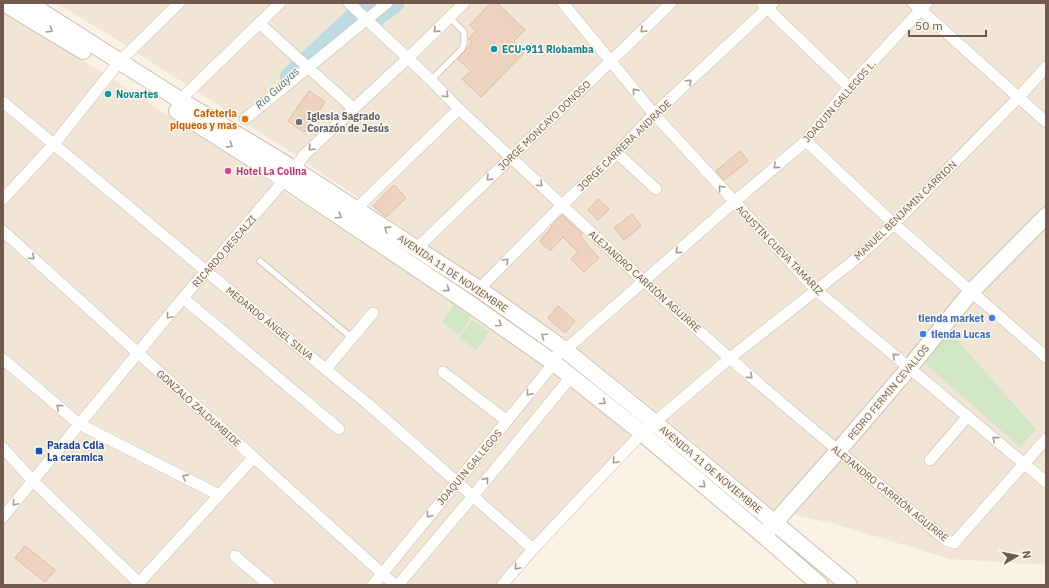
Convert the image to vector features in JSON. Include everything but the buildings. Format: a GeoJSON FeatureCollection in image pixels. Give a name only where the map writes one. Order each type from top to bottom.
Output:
{"type":"FeatureCollection","features":[{"type":"Feature","properties":{"kind":"street","name":"AVENIDA 11 DE NOVIEMBRE"},"geometry":{"type":"LineString","coordinates":[[4,3],[30,7],[117,66],[290,174],[356,209],[479,289],[565,350],[775,522],[849,585]]}},
{"type":"Feature","properties":{"kind":"street"},"geometry":{"type":"LineString","coordinates":[[3,199],[54,144],[117,66],[179,3]]}},
{"type":"Feature","properties":{"kind":"street"},"geometry":{"type":"LineString","coordinates":[[180,100],[280,3]]}},
{"type":"Feature","properties":{"kind":"street","name":"ALEJANDRO CARRIÓN AGUIRRE"},"geometry":{"type":"LineString","coordinates":[[349,3],[431,80],[459,109],[644,281],[730,358],[838,451],[946,540],[954,543],[1024,464]]}},
{"type":"Feature","properties":{"kind":"street"},"geometry":{"type":"LineString","coordinates":[[384,3],[245,119],[387,3]]}},
{"type":"Feature","properties":{"kind":"street","name":"RICARDO DESCALZI"},"geometry":{"type":"LineString","coordinates":[[3,517],[183,298],[290,174],[306,152],[408,58],[464,3]]}},
{"type":"Feature","properties":{"kind":"street","name":"JORGE MONCAYO DONOSO"},"geometry":{"type":"LineString","coordinates":[[416,248],[672,3]]}},
{"type":"Feature","properties":{"kind":"street","name":"AGUSTIN CUEVA TAMARIZ"},"geometry":{"type":"LineString","coordinates":[[565,4],[654,114],[816,290],[1046,482]]}},
{"type":"Feature","properties":{"kind":"street"},"geometry":{"type":"LineString","coordinates":[[767,5],[849,87]]}},
{"type":"Feature","properties":{"kind":"street","name":"JORGE CARRERA ANDRADE"},"geometry":{"type":"LineString","coordinates":[[479,289],[562,205],[618,153],[654,114],[767,5]]}},
{"type":"Feature","properties":{"kind":"street"},"geometry":{"type":"LineString","coordinates":[[920,5],[1046,122]]}},
{"type":"Feature","properties":{"kind":"street","name":"JOAQUIN GALLEGOS L."},"geometry":{"type":"LineString","coordinates":[[565,350],[806,141],[849,87],[920,5]]}},
{"type":"Feature","properties":{"kind":"street"},"geometry":{"type":"LineString","coordinates":[[260,23],[353,108]]}},
{"type":"Feature","properties":{"kind":"street","name":"AVENIDA 11 DE NOVIEMBRE"},"geometry":{"type":"LineString","coordinates":[[117,66],[180,100],[290,174],[554,363],[642,433],[820,585]]}},
{"type":"Feature","properties":{"kind":"street","name":"MANUEL BENJAMIN CARRION"},"geometry":{"type":"LineString","coordinates":[[502,585],[533,548],[642,433],[730,358],[856,259],[894,224],[1019,97],[1046,67]]}},
{"type":"Feature","properties":{"kind":"street","name":"MEDARDO ÁNGEL SILVA"},"geometry":{"type":"LineString","coordinates":[[3,102],[368,404],[533,548]]}},
{"type":"Feature","properties":{"kind":"street"},"geometry":{"type":"LineString","coordinates":[[356,209],[459,109]]}},
{"type":"Feature","properties":{"kind":"street"},"geometry":{"type":"LineString","coordinates":[[806,141],[894,224],[1046,357]]}},
{"type":"Feature","properties":{"kind":"street"},"geometry":{"type":"LineString","coordinates":[[618,153],[656,189]]}},
{"type":"Feature","properties":{"kind":"street","name":"PEDRO FERMIN CEVALLOS"},"geometry":{"type":"LineString","coordinates":[[763,535],[838,451],[909,368],[971,292],[1046,216]]}},
{"type":"Feature","properties":{"kind":"street","name":"GONZALO ZALDUMBIDE"},"geometry":{"type":"LineString","coordinates":[[3,230],[397,585]]}},
{"type":"Feature","properties":{"kind":"street"},"geometry":{"type":"LineString","coordinates":[[183,298],[339,430]]}},
{"type":"Feature","properties":{"kind":"street"},"geometry":{"type":"LineString","coordinates":[[326,369],[373,313]]}},
{"type":"Feature","properties":{"kind":"street","name":"JOAQUIN GALLEGOS"},"geometry":{"type":"LineString","coordinates":[[373,585],[456,481],[554,363],[560,352],[565,350]]}},
{"type":"Feature","properties":{"kind":"street"},"geometry":{"type":"LineString","coordinates":[[3,358],[79,424],[220,495]]}},
{"type":"Feature","properties":{"kind":"street"},"geometry":{"type":"LineString","coordinates":[[443,372],[507,421]]}},
{"type":"Feature","properties":{"kind":"street"},"geometry":{"type":"LineString","coordinates":[[397,585],[571,377]]}},
{"type":"Feature","properties":{"kind":"street"},"geometry":{"type":"LineString","coordinates":[[930,460],[968,416]]}},
{"type":"Feature","properties":{"kind":"street"},"geometry":{"type":"LineString","coordinates":[[1024,464],[1046,440]]}},
{"type":"Feature","properties":{"kind":"street"},"geometry":{"type":"LineString","coordinates":[[3,448],[33,481],[138,584],[254,457]]}},
{"type":"Feature","properties":{"kind":"street"},"geometry":{"type":"LineString","coordinates":[[235,556],[269,585]]}},
{"type":"Feature","properties":{"kind":"lane"},"geometry":{"type":"LineString","coordinates":[[431,80],[462,49],[464,43],[464,32],[449,17]]}},
{"type":"Feature","properties":{"kind":"lane"},"geometry":{"type":"LineString","coordinates":[[260,261],[352,338]]}},
{"type":"Feature","properties":{"kind":"shaded area"},"geometry":{"type":"Polygon","coordinates":[[[56,3],[1046,3],[1046,565],[950,559],[842,526],[773,509],[654,409],[563,337],[291,152],[122,43],[56,3]]]}},
{"type":"Feature","properties":{"kind":"shaded area"},"geometry":{"type":"Polygon","coordinates":[[[3,11],[103,73],[453,302],[544,364],[631,436],[496,585],[3,585],[3,11]]]}},
{"type":"Feature","properties":{"kind":"green space"},"geometry":{"type":"Polygon","coordinates":[[[454,305],[471,317],[459,335],[442,322],[454,305]]]}},
{"type":"Feature","properties":{"kind":"green space"},"geometry":{"type":"Polygon","coordinates":[[[472,320],[489,332],[476,350],[459,338],[472,320]]]}},
{"type":"Feature","properties":{"kind":"green space"},"geometry":{"type":"Polygon","coordinates":[[[949,331],[1036,429],[1020,447],[923,362],[949,331]]]}},
{"type":"Feature","properties":{"kind":"waterway","name":"Rio Guayas"},"geometry":{"type":"LineString","coordinates":[[289,77],[369,3]]}},
{"type":"Feature","properties":{"kind":"waterway","name":"Rio Guayas"},"geometry":{"type":"LineString","coordinates":[[374,19],[395,3]]}},
{"type":"Feature","properties":{"kind":"place","name":"ECU-911 Riobamba"},"geometry":{"type":"Point","coordinates":[494,49]}},
{"type":"Feature","properties":{"kind":"place","name":"Novartes"},"geometry":{"type":"Point","coordinates":[108,94]}},
{"type":"Feature","properties":{"kind":"place","name":"Cafeteria piqueos y mas"},"geometry":{"type":"Point","coordinates":[245,119]}},
{"type":"Feature","properties":{"kind":"place","name":"Iglesia Sagrado Corazón de Jesús"},"geometry":{"type":"Point","coordinates":[299,122]}},
{"type":"Feature","properties":{"kind":"place","name":"Hotel La Colina"},"geometry":{"type":"Point","coordinates":[228,171]}},
{"type":"Feature","properties":{"kind":"place","name":"tienda market"},"geometry":{"type":"Point","coordinates":[992,318]}},
{"type":"Feature","properties":{"kind":"place","name":"tienda Lucas"},"geometry":{"type":"Point","coordinates":[923,334]}},
{"type":"Feature","properties":{"kind":"place","name":"Parada Cdla La ceramica"},"geometry":{"type":"Point","coordinates":[39,451]}}]}
